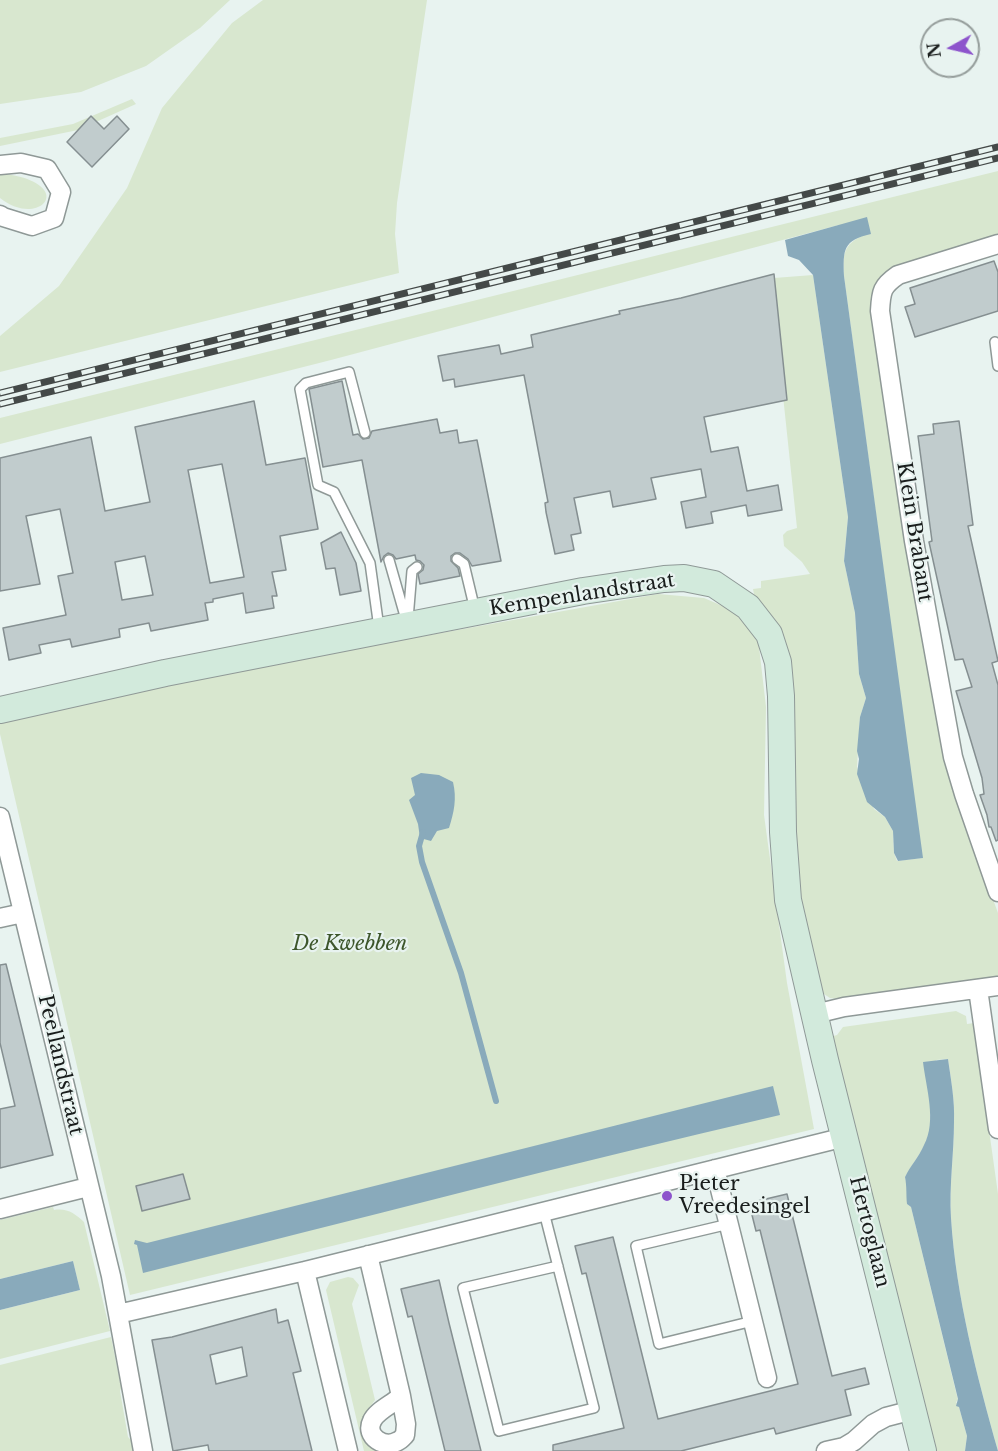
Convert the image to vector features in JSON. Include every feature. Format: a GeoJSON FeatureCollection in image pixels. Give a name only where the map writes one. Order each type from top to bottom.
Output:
{"type":"FeatureCollection","features":[{"type":"Feature","properties":{"kind":"street"},"geometry":{"type":"LineString","coordinates":[[0,165],[21,164],[47,170],[61,192],[54,218],[32,226],[0,214]]}},
{"type":"Feature","properties":{"kind":"street","name":"Klein Brabant"},"geometry":{"type":"LineString","coordinates":[[998,244],[898,275],[885,284],[880,297],[880,311],[914,541],[953,757],[998,892]]}},
{"type":"Feature","properties":{"kind":"street","name":"Kempenlandstraat"},"geometry":{"type":"LineString","coordinates":[[0,710],[165,673],[584,591],[664,579],[684,578],[714,584],[748,607],[769,634],[778,662],[781,696],[783,832],[788,900],[815,1014]]}},
{"type":"Feature","properties":{"kind":"street","name":"Peellandstraat"},"geometry":{"type":"LineString","coordinates":[[0,817],[111,1276],[143,1451]]}},
{"type":"Feature","properties":{"kind":"street"},"geometry":{"type":"LineString","coordinates":[[0,918],[23,913]]}},
{"type":"Feature","properties":{"kind":"street"},"geometry":{"type":"LineString","coordinates":[[815,1014],[844,1007],[998,986]]}},
{"type":"Feature","properties":{"kind":"street"},"geometry":{"type":"LineString","coordinates":[[978,989],[998,1129]]}},
{"type":"Feature","properties":{"kind":"street","name":"Hertoglaan"},"geometry":{"type":"LineString","coordinates":[[815,1014],[923,1451]]}},
{"type":"Feature","properties":{"kind":"street"},"geometry":{"type":"LineString","coordinates":[[118,1314],[305,1271],[845,1137]]}},
{"type":"Feature","properties":{"kind":"street"},"geometry":{"type":"LineString","coordinates":[[715,1169],[767,1378]]}},
{"type":"Feature","properties":{"kind":"street"},"geometry":{"type":"LineString","coordinates":[[0,1209],[88,1186]]}},
{"type":"Feature","properties":{"kind":"street"},"geometry":{"type":"LineString","coordinates":[[368,1255],[401,1396]]}},
{"type":"Feature","properties":{"kind":"street"},"geometry":{"type":"LineString","coordinates":[[305,1271],[348,1451]]}},
{"type":"Feature","properties":{"kind":"street"},"geometry":{"type":"LineString","coordinates":[[826,1451],[843,1447],[854,1441],[873,1424],[886,1417],[913,1410]]}},
{"type":"Feature","properties":{"kind":"lane"},"geometry":{"type":"LineString","coordinates":[[995,342],[998,366]]}},
{"type":"Feature","properties":{"kind":"lane"},"geometry":{"type":"LineString","coordinates":[[365,433],[349,372],[306,383],[300,389],[318,485],[334,492],[370,563],[379,631]]}},
{"type":"Feature","properties":{"kind":"lane"},"geometry":{"type":"LineString","coordinates":[[457,559],[464,564],[476,612]]}},
{"type":"Feature","properties":{"kind":"lane"},"geometry":{"type":"LineString","coordinates":[[389,560],[408,625]]}},
{"type":"Feature","properties":{"kind":"lane"},"geometry":{"type":"LineString","coordinates":[[408,625],[412,571],[417,567]]}},
{"type":"Feature","properties":{"kind":"lane"},"geometry":{"type":"LineString","coordinates":[[544,1212],[558,1266],[594,1408],[499,1431],[463,1288],[558,1266]]}},
{"type":"Feature","properties":{"kind":"lane"},"geometry":{"type":"LineString","coordinates":[[729,1224],[636,1246],[659,1344],[753,1321]]}},
{"type":"Feature","properties":{"kind":"green space"},"geometry":{"type":"Polygon","coordinates":[[[0,0],[230,0],[200,28],[146,66],[81,92],[0,104],[0,0]]]}},
{"type":"Feature","properties":{"kind":"green space"},"geometry":{"type":"Polygon","coordinates":[[[263,0],[427,0],[397,203],[395,234],[399,273],[0,372],[0,336],[59,286],[127,188],[162,108],[232,23],[263,0]]]}},
{"type":"Feature","properties":{"kind":"green space"},"geometry":{"type":"Polygon","coordinates":[[[132,99],[136,104],[78,130],[0,146],[0,138],[73,124],[132,99]]]}},
{"type":"Feature","properties":{"kind":"green space"},"geometry":{"type":"Polygon","coordinates":[[[998,171],[998,235],[884,273],[874,287],[871,304],[884,392],[958,803],[998,913],[998,976],[837,999],[830,998],[821,992],[799,902],[794,810],[753,589],[761,588],[761,581],[810,574],[802,562],[784,546],[783,535],[797,528],[773,301],[774,278],[813,275],[848,517],[844,561],[855,613],[859,674],[866,698],[860,717],[857,767],[874,809],[885,817],[893,831],[894,853],[897,861],[922,858],[844,276],[845,253],[850,244],[860,237],[839,225],[331,360],[0,444],[0,418],[998,171]]]}},
{"type":"Feature","properties":{"kind":"green space"},"geometry":{"type":"Polygon","coordinates":[[[0,173],[25,178],[40,186],[46,194],[45,201],[39,207],[28,209],[15,207],[0,198],[0,173]]]}},
{"type":"Feature","properties":{"kind":"green space","name":"De Kwebben"},"geometry":{"type":"Polygon","coordinates":[[[658,594],[704,598],[739,613],[758,638],[766,707],[764,815],[787,983],[814,1129],[130,1295],[0,734],[0,712],[658,594]]]}},
{"type":"Feature","properties":{"kind":"green space"},"geometry":{"type":"Polygon","coordinates":[[[956,1011],[966,1016],[967,1024],[974,1023],[998,1194],[998,1451],[982,1394],[957,1277],[951,1206],[954,1115],[948,1059],[936,1060],[930,1130],[925,1145],[905,1177],[908,1190],[907,1204],[911,1207],[958,1400],[956,1402],[967,1436],[965,1451],[931,1451],[830,1037],[837,1035],[843,1027],[956,1011]]]}},
{"type":"Feature","properties":{"kind":"green space"},"geometry":{"type":"Polygon","coordinates":[[[53,1207],[54,1210],[71,1212],[84,1222],[110,1331],[0,1359],[0,1310],[80,1290],[73,1261],[0,1279],[0,1220],[53,1207]]]}},
{"type":"Feature","properties":{"kind":"green space"},"geometry":{"type":"Polygon","coordinates":[[[348,1277],[353,1278],[359,1285],[352,1304],[375,1400],[363,1417],[370,1447],[379,1451],[364,1451],[326,1290],[330,1282],[348,1277]]]}},
{"type":"Feature","properties":{"kind":"green space"},"geometry":{"type":"Polygon","coordinates":[[[111,1337],[120,1382],[124,1381],[120,1391],[128,1437],[136,1445],[136,1451],[0,1451],[0,1365],[111,1337]]]}},
{"type":"Feature","properties":{"kind":"water"},"geometry":{"type":"Polygon","coordinates":[[[867,217],[871,234],[850,243],[845,253],[844,276],[923,858],[898,861],[894,853],[893,831],[885,817],[867,802],[857,774],[860,717],[866,698],[859,674],[855,613],[844,561],[848,517],[813,275],[799,260],[788,256],[785,240],[867,217]]]}},
{"type":"Feature","properties":{"kind":"water"},"geometry":{"type":"Polygon","coordinates":[[[421,773],[439,775],[453,782],[455,794],[449,828],[437,831],[431,841],[420,838],[418,824],[409,800],[415,795],[411,778],[421,773]]]}},
{"type":"Feature","properties":{"kind":"water"},"geometry":{"type":"Polygon","coordinates":[[[948,1059],[954,1114],[951,1206],[954,1248],[968,1336],[998,1451],[965,1451],[967,1436],[959,1407],[956,1406],[958,1399],[911,1207],[907,1204],[905,1177],[922,1149],[930,1126],[930,1104],[923,1062],[948,1059]]]}},
{"type":"Feature","properties":{"kind":"water"},"geometry":{"type":"Polygon","coordinates":[[[773,1086],[780,1115],[143,1273],[137,1245],[134,1244],[135,1240],[147,1243],[773,1086]]]}},
{"type":"Feature","properties":{"kind":"water"},"geometry":{"type":"Polygon","coordinates":[[[73,1261],[80,1290],[0,1310],[0,1279],[73,1261]]]}},
{"type":"Feature","properties":{"kind":"building"},"geometry":{"type":"Polygon","coordinates":[[[91,116],[104,129],[117,116],[129,129],[92,167],[67,142],[91,116]]]}},
{"type":"Feature","properties":{"kind":"building"},"geometry":{"type":"Polygon","coordinates":[[[994,261],[998,272],[998,311],[915,337],[905,307],[915,304],[910,288],[994,261]]]}},
{"type":"Feature","properties":{"kind":"building"},"geometry":{"type":"Polygon","coordinates":[[[774,274],[787,400],[704,417],[711,452],[738,447],[747,491],[778,485],[782,510],[748,516],[746,505],[711,512],[713,523],[686,528],[681,502],[706,497],[701,469],[651,478],[656,499],[613,507],[610,491],[574,498],[581,533],[571,535],[574,550],[555,554],[546,512],[545,503],[548,502],[524,375],[455,387],[454,379],[443,381],[438,356],[499,345],[501,354],[533,347],[531,335],[620,314],[619,311],[774,274]]]}},
{"type":"Feature","properties":{"kind":"building"},"geometry":{"type":"Polygon","coordinates":[[[342,381],[353,435],[358,434],[363,439],[369,438],[372,431],[437,419],[440,433],[457,430],[459,443],[477,440],[501,561],[472,566],[468,559],[460,553],[455,553],[451,556],[451,561],[458,568],[460,576],[420,584],[418,574],[423,570],[424,565],[416,560],[415,555],[396,559],[388,553],[381,562],[362,460],[323,467],[309,389],[342,381]]]}},
{"type":"Feature","properties":{"kind":"building"},"geometry":{"type":"Polygon","coordinates":[[[254,401],[266,465],[305,458],[318,529],[280,536],[286,570],[272,572],[277,596],[272,596],[274,608],[246,613],[243,593],[213,599],[213,602],[205,603],[208,620],[151,631],[149,623],[119,629],[120,637],[72,647],[70,639],[39,645],[41,653],[9,660],[3,628],[66,615],[58,576],[73,573],[60,509],[26,516],[40,584],[0,591],[0,458],[91,437],[105,511],[150,502],[135,427],[254,401]],[[222,464],[188,470],[210,583],[244,577],[222,464]],[[145,556],[115,562],[122,600],[153,595],[145,556]]]}},
{"type":"Feature","properties":{"kind":"building"},"geometry":{"type":"Polygon","coordinates":[[[959,421],[973,525],[968,526],[998,661],[992,663],[998,685],[998,840],[996,841],[989,827],[980,795],[984,794],[982,778],[956,691],[972,687],[963,659],[955,660],[929,542],[932,541],[918,436],[934,434],[933,424],[959,421]]]}},
{"type":"Feature","properties":{"kind":"building"},"geometry":{"type":"Polygon","coordinates":[[[341,532],[356,563],[361,591],[340,595],[335,568],[326,569],[321,543],[341,532]]]}},
{"type":"Feature","properties":{"kind":"building"},"geometry":{"type":"Polygon","coordinates":[[[6,964],[53,1155],[0,1168],[0,1109],[15,1106],[0,1043],[0,965],[6,964]]]}},
{"type":"Feature","properties":{"kind":"building"},"geometry":{"type":"Polygon","coordinates":[[[183,1174],[190,1199],[142,1211],[136,1186],[183,1174]]]}},
{"type":"Feature","properties":{"kind":"building"},"geometry":{"type":"Polygon","coordinates":[[[787,1194],[832,1376],[865,1368],[869,1384],[845,1390],[851,1415],[776,1434],[774,1428],[681,1451],[553,1451],[553,1445],[624,1428],[586,1273],[582,1274],[575,1246],[613,1237],[658,1419],[798,1384],[760,1230],[756,1231],[749,1203],[787,1194]]]}},
{"type":"Feature","properties":{"kind":"building"},"geometry":{"type":"Polygon","coordinates":[[[439,1280],[481,1451],[445,1451],[412,1316],[408,1317],[401,1289],[439,1280]]]}},
{"type":"Feature","properties":{"kind":"building"},"geometry":{"type":"Polygon","coordinates":[[[276,1309],[278,1323],[288,1320],[301,1371],[293,1373],[312,1451],[209,1451],[208,1445],[173,1451],[152,1340],[172,1337],[276,1309]],[[242,1347],[210,1355],[216,1384],[247,1376],[242,1347]]]}},
{"type":"Feature","properties":{"kind":"waterway"},"geometry":{"type":"LineString","coordinates":[[423,832],[419,846],[422,862],[461,973],[496,1101]]}},
{"type":"Feature","properties":{"kind":"railway"},"geometry":{"type":"LineString","coordinates":[[0,393],[998,147]]}},
{"type":"Feature","properties":{"kind":"railway"},"geometry":{"type":"LineString","coordinates":[[0,404],[998,158]]}},
{"type":"Feature","properties":{"kind":"place","name":"Pieter Vreedesingel"},"geometry":{"type":"Point","coordinates":[667,1196]}}]}
